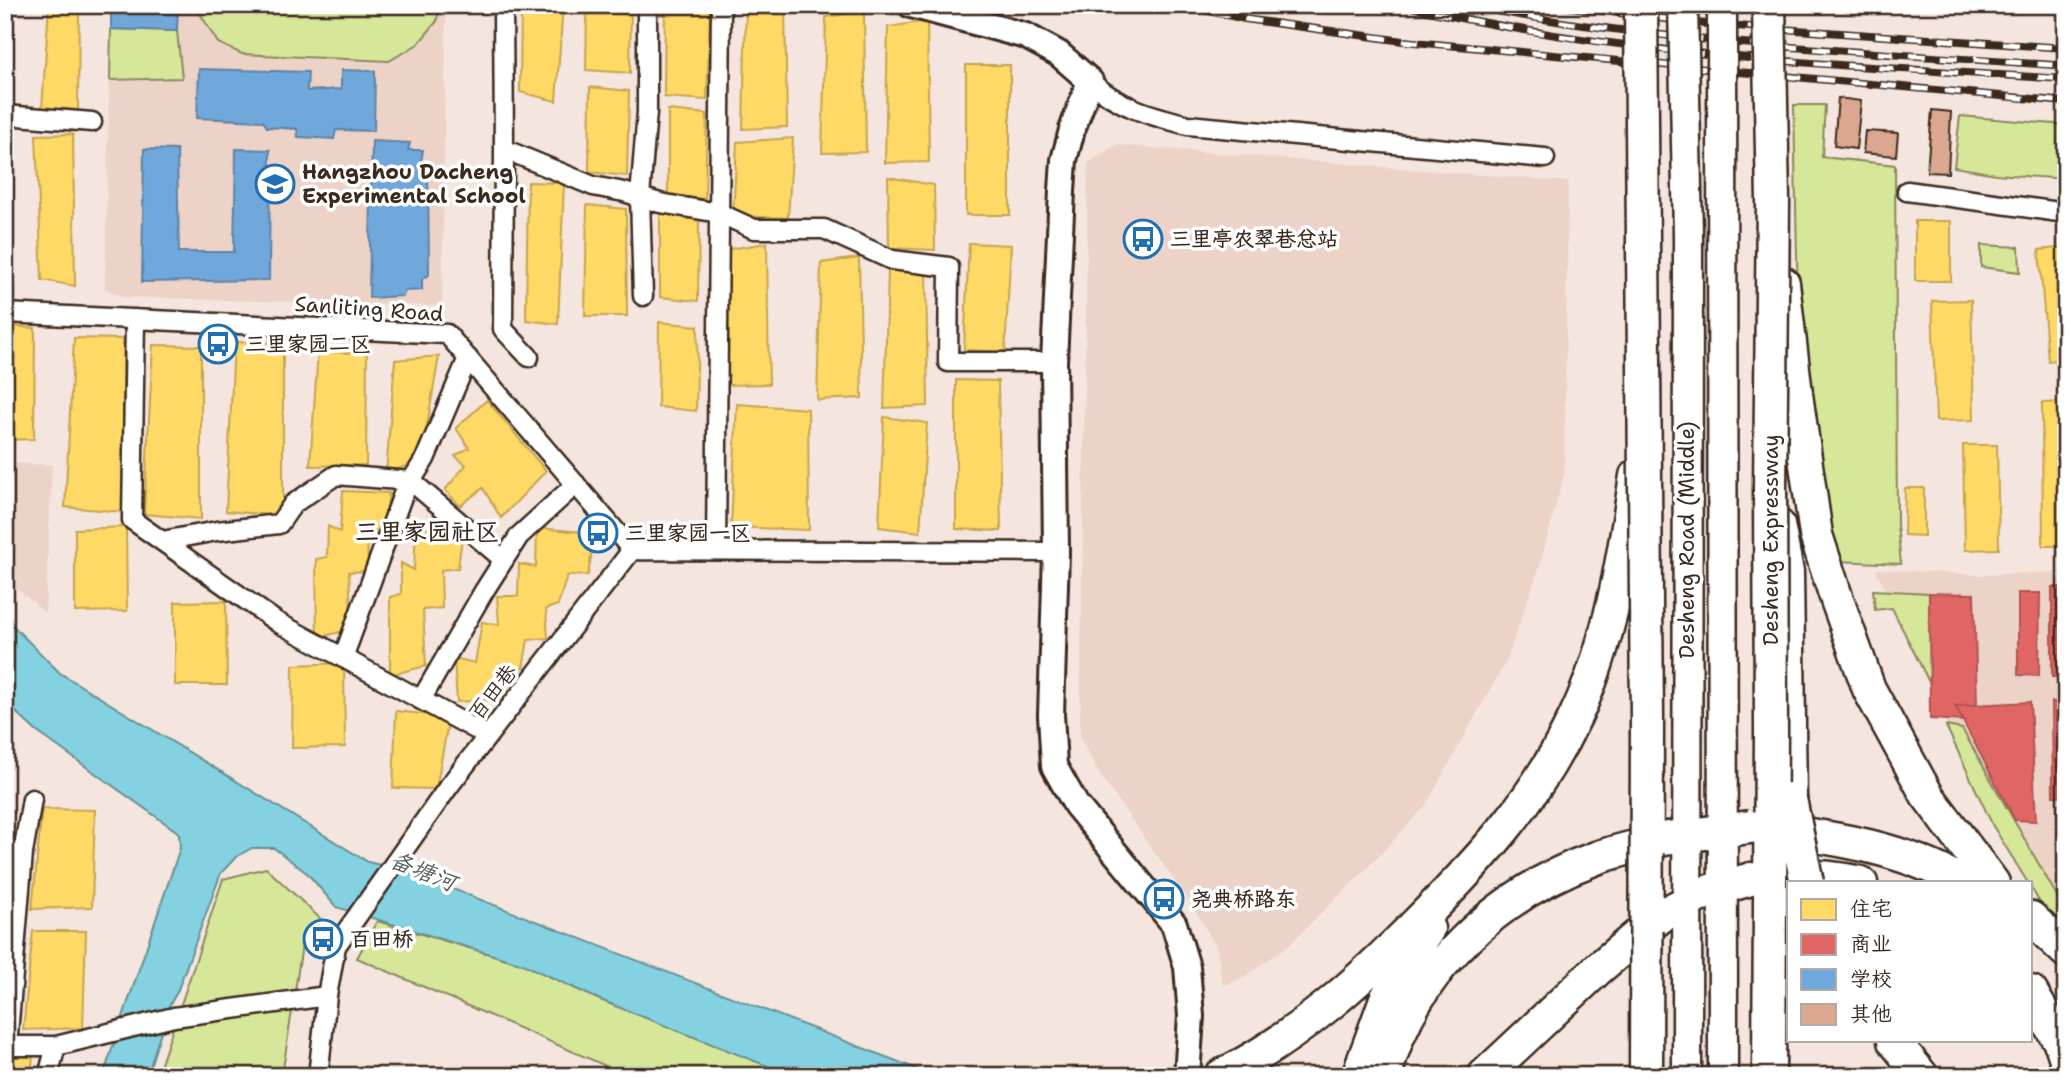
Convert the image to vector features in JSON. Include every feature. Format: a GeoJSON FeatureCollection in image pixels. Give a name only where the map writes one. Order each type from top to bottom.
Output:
{"type":"FeatureCollection","features":[{"type":"Feature","properties":{"kind":"highway"},"geometry":{"type":"LineString","coordinates":[[1642,5],[1647,718],[1646,1076]]}},
{"type":"Feature","properties":{"kind":"highway","name":"Desheng Expressway"},"geometry":{"type":"LineString","coordinates":[[1769,5],[1773,201],[1769,1076]]}},
{"type":"Feature","properties":{"kind":"highway"},"geometry":{"type":"LineString","coordinates":[[1773,201],[1816,535],[1869,689],[1920,783],[1992,881]]}},
{"type":"Feature","properties":{"kind":"highway"},"geometry":{"type":"LineString","coordinates":[[1221,1076],[1271,1048],[1345,993],[1461,878],[1521,810],[1549,766],[1576,715],[1601,645],[1628,530],[1644,429]]}},
{"type":"Feature","properties":{"kind":"highway"},"geometry":{"type":"LineString","coordinates":[[1770,488],[1787,572],[1790,799],[1807,881]]}},
{"type":"Feature","properties":{"kind":"highway"},"geometry":{"type":"LineString","coordinates":[[1385,1076],[1402,1025],[1430,981],[1467,936],[1527,893],[1595,858],[1668,838],[1750,827],[1815,835],[1874,847],[1922,862],[1959,881]]}},
{"type":"Feature","properties":{"kind":"highway"},"geometry":{"type":"LineString","coordinates":[[1483,1076],[1599,968],[1662,915],[1706,892],[1751,879],[1787,874],[1851,881]]}},
{"type":"Feature","properties":{"kind":"highway"},"geometry":{"type":"LineString","coordinates":[[1357,1076],[1386,999],[1461,878]]}},
{"type":"Feature","properties":{"kind":"highway"},"geometry":{"type":"LineString","coordinates":[[2032,994],[2056,1034],[2066,1059]]}},
{"type":"Feature","properties":{"kind":"highway"},"geometry":{"type":"LineString","coordinates":[[1895,1042],[1922,1076]]}},
{"type":"Feature","properties":{"kind":"main road","name":"Desheng Road (Middle)"},"geometry":{"type":"LineString","coordinates":[[1683,5],[1688,233],[1687,1076]]}},
{"type":"Feature","properties":{"kind":"main road","name":"Desheng Road (Middle)"},"geometry":{"type":"LineString","coordinates":[[1722,5],[1723,1076]]}},
{"type":"Feature","properties":{"kind":"street"},"geometry":{"type":"LineString","coordinates":[[503,5],[503,329],[529,357]]}},
{"type":"Feature","properties":{"kind":"street"},"geometry":{"type":"LineString","coordinates":[[643,296],[640,197],[647,112],[647,5]]}},
{"type":"Feature","properties":{"kind":"street"},"geometry":{"type":"LineString","coordinates":[[716,550],[721,5]]}},
{"type":"Feature","properties":{"kind":"street"},"geometry":{"type":"LineString","coordinates":[[911,5],[1026,36],[1059,54],[1105,94],[1148,116],[1188,125],[1545,158]]}},
{"type":"Feature","properties":{"kind":"street"},"geometry":{"type":"LineString","coordinates":[[1090,81],[1065,160],[1054,362],[1056,552],[1051,715],[1054,766],[1076,805],[1174,924],[1187,967],[1191,1016],[1187,1076]]}},
{"type":"Feature","properties":{"kind":"street"},"geometry":{"type":"LineString","coordinates":[[5,115],[92,122]]}},
{"type":"Feature","properties":{"kind":"street"},"geometry":{"type":"LineString","coordinates":[[504,149],[593,186],[660,203],[719,213],[754,229],[824,229],[892,260],[949,267],[948,362],[1054,362]]}},
{"type":"Feature","properties":{"kind":"street"},"geometry":{"type":"LineString","coordinates":[[1908,191],[2066,213]]}},
{"type":"Feature","properties":{"kind":"street","name":"Sanliting Road"},"geometry":{"type":"LineString","coordinates":[[5,313],[447,334],[632,550]]}},
{"type":"Feature","properties":{"kind":"street"},"geometry":{"type":"LineString","coordinates":[[135,319],[132,520],[276,622],[488,736]]}},
{"type":"Feature","properties":{"kind":"street"},"geometry":{"type":"LineString","coordinates":[[343,658],[403,494],[425,459],[468,358]]}},
{"type":"Feature","properties":{"kind":"street"},"geometry":{"type":"LineString","coordinates":[[162,541],[279,524],[293,505],[336,475],[411,481],[504,560]]}},
{"type":"Feature","properties":{"kind":"street"},"geometry":{"type":"LineString","coordinates":[[421,700],[519,536],[576,484]]}},
{"type":"Feature","properties":{"kind":"street"},"geometry":{"type":"LineString","coordinates":[[632,550],[1056,552]]}},
{"type":"Feature","properties":{"kind":"street","name":"百田巷"},"geometry":{"type":"LineString","coordinates":[[327,996],[337,946],[353,921],[488,736],[632,550]]}},
{"type":"Feature","properties":{"kind":"street"},"geometry":{"type":"LineString","coordinates":[[32,799],[14,851],[6,1046],[56,1046],[174,1017],[327,996],[318,1076]]}},
{"type":"Feature","properties":{"kind":"street"},"geometry":{"type":"LineString","coordinates":[[48,1076],[56,1046]]}},
{"type":"Feature","properties":{"kind":"shaded area","name":"Hangzhou Dacheng Experimental School"},"geometry":{"type":"Polygon","coordinates":[[[111,5],[446,5],[442,306],[124,297],[105,288],[111,5]]]}},
{"type":"Feature","properties":{"kind":"shaded area"},"geometry":{"type":"Polygon","coordinates":[[[1116,145],[1568,182],[1564,474],[1539,568],[1506,661],[1426,805],[1289,945],[1247,975],[1223,986],[1217,948],[1194,908],[1100,775],[1080,738],[1088,163],[1116,145]]]}},
{"type":"Feature","properties":{"kind":"shaded area"},"geometry":{"type":"Polygon","coordinates":[[[5,463],[52,465],[45,613],[5,578],[5,463]]]}},
{"type":"Feature","properties":{"kind":"shaded area"},"geometry":{"type":"Polygon","coordinates":[[[1876,569],[1979,575],[2066,572],[2066,937],[2032,889],[2032,881],[2027,881],[1993,826],[1876,569]]]}},
{"type":"Feature","properties":{"kind":"green space"},"geometry":{"type":"Polygon","coordinates":[[[195,5],[439,5],[437,21],[418,44],[389,61],[242,54],[218,43],[195,5]]]}},
{"type":"Feature","properties":{"kind":"green space"},"geometry":{"type":"Polygon","coordinates":[[[111,29],[177,31],[182,78],[110,80],[111,29]]]}},
{"type":"Feature","properties":{"kind":"green space"},"geometry":{"type":"Polygon","coordinates":[[[1794,105],[1825,105],[1822,157],[1895,165],[1897,525],[1901,564],[1838,561],[1828,523],[1798,306],[1794,105]]]}},
{"type":"Feature","properties":{"kind":"green space"},"geometry":{"type":"Polygon","coordinates":[[[1960,116],[2066,125],[2066,179],[1996,174],[1954,167],[1960,116]]]}},
{"type":"Feature","properties":{"kind":"green space"},"geometry":{"type":"Polygon","coordinates":[[[1981,245],[2019,247],[2020,272],[1981,267],[1981,245]]]}},
{"type":"Feature","properties":{"kind":"green space"},"geometry":{"type":"Polygon","coordinates":[[[1873,590],[1929,593],[1930,684],[1892,608],[1875,610],[1873,590]]]}},
{"type":"Feature","properties":{"kind":"green space"},"geometry":{"type":"Polygon","coordinates":[[[1946,726],[1962,729],[2066,912],[2052,922],[2032,890],[2032,881],[2027,881],[1993,826],[1946,726]]]}},
{"type":"Feature","properties":{"kind":"green space"},"geometry":{"type":"Polygon","coordinates":[[[266,868],[322,920],[302,945],[282,1076],[157,1076],[223,879],[266,868]]]}},
{"type":"Feature","properties":{"kind":"green space"},"geometry":{"type":"Polygon","coordinates":[[[377,921],[523,964],[598,999],[793,1076],[602,1076],[604,1065],[357,958],[377,921]]]}},
{"type":"Feature","properties":{"kind":"water"},"geometry":{"type":"Polygon","coordinates":[[[5,618],[60,673],[368,862],[409,872],[935,1076],[793,1076],[598,999],[523,964],[336,907],[308,874],[274,848],[252,848],[236,857],[221,873],[177,992],[169,1006],[147,1076],[103,1076],[180,848],[179,833],[36,731],[5,702],[5,618]]]}},
{"type":"Feature","properties":{"kind":"building: 住宅"},"geometry":{"type":"Polygon","coordinates":[[[5,5],[10,5],[9,102],[5,102],[5,5]]]}},
{"type":"Feature","properties":{"kind":"building: 住宅"},"geometry":{"type":"Polygon","coordinates":[[[49,5],[79,5],[78,110],[42,109],[49,5]]]}},
{"type":"Feature","properties":{"kind":"building: 住宅"},"geometry":{"type":"Polygon","coordinates":[[[521,5],[563,5],[556,101],[520,92],[521,5]]]}},
{"type":"Feature","properties":{"kind":"building: 住宅"},"geometry":{"type":"Polygon","coordinates":[[[587,5],[631,5],[630,73],[586,70],[587,5]]]}},
{"type":"Feature","properties":{"kind":"building: 住宅"},"geometry":{"type":"Polygon","coordinates":[[[665,5],[710,5],[707,100],[664,97],[665,5]]]}},
{"type":"Feature","properties":{"kind":"building: 住宅"},"geometry":{"type":"Polygon","coordinates":[[[746,5],[785,5],[787,127],[743,129],[746,5]]]}},
{"type":"Feature","properties":{"kind":"building: 住宅"},"geometry":{"type":"Polygon","coordinates":[[[864,11],[866,152],[822,153],[826,17],[864,11]]]}},
{"type":"Feature","properties":{"kind":"building: 住宅"},"geometry":{"type":"Polygon","coordinates":[[[927,21],[929,162],[885,163],[888,27],[927,21]]]}},
{"type":"Feature","properties":{"kind":"building: 住宅"},"geometry":{"type":"Polygon","coordinates":[[[966,65],[1010,65],[1010,215],[966,215],[966,65]]]}},
{"type":"Feature","properties":{"kind":"building: 住宅"},"geometry":{"type":"Polygon","coordinates":[[[590,87],[629,91],[627,176],[589,172],[590,87]]]}},
{"type":"Feature","properties":{"kind":"building: 住宅"},"geometry":{"type":"Polygon","coordinates":[[[668,110],[707,114],[705,199],[668,195],[668,110]]]}},
{"type":"Feature","properties":{"kind":"building: 住宅"},"geometry":{"type":"Polygon","coordinates":[[[73,134],[75,286],[42,280],[36,135],[73,134]]]}},
{"type":"Feature","properties":{"kind":"building: 住宅"},"geometry":{"type":"Polygon","coordinates":[[[793,138],[788,218],[733,216],[737,142],[793,138]]]}},
{"type":"Feature","properties":{"kind":"building: 住宅"},"geometry":{"type":"Polygon","coordinates":[[[888,177],[934,185],[935,250],[889,248],[888,177]]]}},
{"type":"Feature","properties":{"kind":"building: 住宅"},"geometry":{"type":"Polygon","coordinates":[[[528,182],[564,183],[558,324],[526,320],[528,182]]]}},
{"type":"Feature","properties":{"kind":"building: 住宅"},"geometry":{"type":"Polygon","coordinates":[[[587,205],[626,209],[627,316],[585,316],[587,205]]]}},
{"type":"Feature","properties":{"kind":"building: 住宅"},"geometry":{"type":"Polygon","coordinates":[[[660,212],[699,216],[698,301],[660,297],[660,212]]]}},
{"type":"Feature","properties":{"kind":"building: 住宅"},"geometry":{"type":"Polygon","coordinates":[[[1915,221],[1951,221],[1951,281],[1915,281],[1915,221]]]}},
{"type":"Feature","properties":{"kind":"building: 住宅"},"geometry":{"type":"Polygon","coordinates":[[[767,243],[769,384],[725,385],[729,249],[767,243]]]}},
{"type":"Feature","properties":{"kind":"building: 住宅"},"geometry":{"type":"Polygon","coordinates":[[[969,243],[1011,245],[1005,352],[964,350],[969,243]]]}},
{"type":"Feature","properties":{"kind":"building: 住宅"},"geometry":{"type":"Polygon","coordinates":[[[2066,247],[2066,359],[2048,361],[2039,250],[2066,247]]]}},
{"type":"Feature","properties":{"kind":"building: 住宅"},"geometry":{"type":"Polygon","coordinates":[[[859,258],[862,398],[817,400],[821,263],[859,258]]]}},
{"type":"Feature","properties":{"kind":"building: 住宅"},"geometry":{"type":"Polygon","coordinates":[[[926,266],[928,406],[884,408],[888,271],[926,266]]]}},
{"type":"Feature","properties":{"kind":"building: 住宅"},"geometry":{"type":"Polygon","coordinates":[[[1971,300],[1974,420],[1936,421],[1932,301],[1971,300]]]}},
{"type":"Feature","properties":{"kind":"building: 住宅"},"geometry":{"type":"Polygon","coordinates":[[[659,322],[698,326],[696,411],[658,407],[659,322]]]}},
{"type":"Feature","properties":{"kind":"building: 住宅"},"geometry":{"type":"Polygon","coordinates":[[[5,326],[35,328],[34,439],[5,440],[5,326]]]}},
{"type":"Feature","properties":{"kind":"building: 住宅"},"geometry":{"type":"Polygon","coordinates":[[[74,338],[123,339],[123,512],[65,507],[74,338]]]}},
{"type":"Feature","properties":{"kind":"building: 住宅"},"geometry":{"type":"Polygon","coordinates":[[[234,342],[283,343],[283,516],[226,511],[234,342]]]}},
{"type":"Feature","properties":{"kind":"building: 住宅"},"geometry":{"type":"Polygon","coordinates":[[[153,345],[201,346],[201,519],[144,514],[153,345]]]}},
{"type":"Feature","properties":{"kind":"building: 住宅"},"geometry":{"type":"Polygon","coordinates":[[[318,351],[367,354],[366,465],[310,466],[318,351]]]}},
{"type":"Feature","properties":{"kind":"building: 住宅"},"geometry":{"type":"Polygon","coordinates":[[[439,356],[421,461],[386,473],[395,360],[439,356]]]}},
{"type":"Feature","properties":{"kind":"building: 住宅"},"geometry":{"type":"Polygon","coordinates":[[[956,380],[998,381],[1001,531],[956,529],[956,380]]]}},
{"type":"Feature","properties":{"kind":"building: 住宅"},"geometry":{"type":"Polygon","coordinates":[[[487,400],[546,471],[501,518],[483,488],[460,506],[445,490],[466,465],[455,456],[469,448],[456,428],[487,400]]]}},
{"type":"Feature","properties":{"kind":"building: 住宅"},"geometry":{"type":"Polygon","coordinates":[[[2066,402],[2066,546],[2043,546],[2042,403],[2066,402]]]}},
{"type":"Feature","properties":{"kind":"building: 住宅"},"geometry":{"type":"Polygon","coordinates":[[[737,404],[808,409],[809,530],[731,527],[737,404]]]}},
{"type":"Feature","properties":{"kind":"building: 住宅"},"geometry":{"type":"Polygon","coordinates":[[[884,417],[927,423],[920,532],[879,527],[884,417]]]}},
{"type":"Feature","properties":{"kind":"building: 住宅"},"geometry":{"type":"Polygon","coordinates":[[[1963,445],[1997,445],[1999,549],[1965,550],[1963,445]]]}},
{"type":"Feature","properties":{"kind":"building: 住宅"},"geometry":{"type":"Polygon","coordinates":[[[1905,488],[1924,488],[1924,536],[1904,535],[1905,488]]]}},
{"type":"Feature","properties":{"kind":"building: 住宅"},"geometry":{"type":"Polygon","coordinates":[[[343,491],[389,493],[384,530],[367,532],[368,571],[349,572],[352,629],[317,638],[316,559],[327,557],[328,526],[340,532],[343,491]]]}},
{"type":"Feature","properties":{"kind":"building: 住宅"},"geometry":{"type":"Polygon","coordinates":[[[126,527],[127,611],[75,612],[75,529],[126,527]]]}},
{"type":"Feature","properties":{"kind":"building: 住宅"},"geometry":{"type":"Polygon","coordinates":[[[416,528],[463,530],[458,568],[441,570],[442,608],[423,610],[426,666],[390,675],[390,597],[401,594],[401,563],[414,570],[416,528]]]}},
{"type":"Feature","properties":{"kind":"building: 住宅"},"geometry":{"type":"Polygon","coordinates":[[[537,528],[595,533],[588,575],[567,576],[558,605],[546,609],[548,638],[528,640],[523,668],[506,669],[504,699],[457,702],[454,658],[475,663],[482,622],[499,625],[497,596],[518,596],[519,564],[536,567],[537,528]]]}},
{"type":"Feature","properties":{"kind":"building: 住宅"},"geometry":{"type":"Polygon","coordinates":[[[226,601],[227,685],[175,685],[175,602],[226,601]]]}},
{"type":"Feature","properties":{"kind":"building: 住宅"},"geometry":{"type":"Polygon","coordinates":[[[344,663],[345,747],[292,748],[293,665],[344,663]]]}},
{"type":"Feature","properties":{"kind":"building: 住宅"},"geometry":{"type":"Polygon","coordinates":[[[396,711],[449,717],[436,789],[393,788],[396,711]]]}},
{"type":"Feature","properties":{"kind":"building: 住宅"},"geometry":{"type":"Polygon","coordinates":[[[42,809],[95,810],[92,907],[32,909],[42,809]]]}},
{"type":"Feature","properties":{"kind":"building: 住宅"},"geometry":{"type":"Polygon","coordinates":[[[33,931],[86,931],[83,1028],[23,1030],[33,931]]]}},
{"type":"Feature","properties":{"kind":"building: 住宅"},"geometry":{"type":"Polygon","coordinates":[[[33,1056],[31,1076],[5,1076],[5,1057],[33,1056]]]}},
{"type":"Feature","properties":{"kind":"building: 商业"},"geometry":{"type":"Polygon","coordinates":[[[2052,587],[2066,587],[2066,677],[2052,677],[2052,587]]]}},
{"type":"Feature","properties":{"kind":"building: 商业"},"geometry":{"type":"Polygon","coordinates":[[[1929,593],[1974,594],[1977,705],[1955,706],[1964,721],[1930,719],[1929,593]]]}},
{"type":"Feature","properties":{"kind":"building: 商业"},"geometry":{"type":"Polygon","coordinates":[[[2018,593],[2040,593],[2039,676],[2018,675],[2018,593]]]}},
{"type":"Feature","properties":{"kind":"building: 商业"},"geometry":{"type":"Polygon","coordinates":[[[2030,702],[2036,821],[2015,820],[1955,706],[2030,702]]]}},
{"type":"Feature","properties":{"kind":"building: 商业"},"geometry":{"type":"Polygon","coordinates":[[[2052,702],[2066,702],[2066,796],[2053,796],[2052,702]]]}},
{"type":"Feature","properties":{"kind":"building: 学校"},"geometry":{"type":"Polygon","coordinates":[[[111,5],[178,5],[177,31],[111,29],[111,5]]]}},
{"type":"Feature","properties":{"kind":"building: 学校"},"geometry":{"type":"Polygon","coordinates":[[[199,69],[308,72],[307,91],[341,89],[341,70],[375,71],[374,131],[336,130],[334,139],[298,137],[297,129],[267,127],[263,121],[197,118],[199,69]]]}},
{"type":"Feature","properties":{"kind":"building: 学校"},"geometry":{"type":"Polygon","coordinates":[[[372,141],[410,143],[408,150],[423,150],[421,163],[428,165],[429,275],[422,279],[422,290],[405,291],[403,296],[369,298],[372,141]]]}},
{"type":"Feature","properties":{"kind":"building: 学校"},"geometry":{"type":"Polygon","coordinates":[[[144,149],[177,150],[179,252],[234,252],[236,149],[270,150],[269,280],[142,282],[144,149]]]}},
{"type":"Feature","properties":{"kind":"building: 其他"},"geometry":{"type":"Polygon","coordinates":[[[1838,98],[1861,101],[1856,149],[1834,146],[1838,98]]]}},
{"type":"Feature","properties":{"kind":"building: 其他"},"geometry":{"type":"Polygon","coordinates":[[[1932,110],[1951,112],[1948,173],[1927,172],[1932,110]]]}},
{"type":"Feature","properties":{"kind":"building: 其他"},"geometry":{"type":"Polygon","coordinates":[[[1865,131],[1898,133],[1896,156],[1863,153],[1865,131]]]}},
{"type":"Feature","properties":{"kind":"railway"},"geometry":{"type":"LineString","coordinates":[[1182,5],[1245,19],[1403,41],[2066,102]]}},
{"type":"Feature","properties":{"kind":"railway"},"geometry":{"type":"LineString","coordinates":[[1403,5],[1485,23],[1650,48],[1733,57],[2066,79]]}},
{"type":"Feature","properties":{"kind":"railway"},"geometry":{"type":"LineString","coordinates":[[1465,5],[1689,38],[2066,66]]}},
{"type":"Feature","properties":{"kind":"railway"},"geometry":{"type":"LineString","coordinates":[[1557,5],[1705,24],[2066,48]]}},
{"type":"Feature","properties":{"kind":"place","name":"Hangzhou Dacheng Experimental School"},"geometry":{"type":"Point","coordinates":[275,184]}},
{"type":"Feature","properties":{"kind":"place","name":"三里亭农翠巷总站"},"geometry":{"type":"Point","coordinates":[1143,239]}},
{"type":"Feature","properties":{"kind":"place","name":"三里家园二区"},"geometry":{"type":"Point","coordinates":[218,344]}},
{"type":"Feature","properties":{"kind":"place","name":"三里家园一区"},"geometry":{"type":"Point","coordinates":[598,533]}},
{"type":"Feature","properties":{"kind":"place","name":"尧典桥路东"},"geometry":{"type":"Point","coordinates":[1164,899]}},
{"type":"Feature","properties":{"kind":"place","name":"百田桥"},"geometry":{"type":"Point","coordinates":[323,939]}},
{"type":"Feature","properties":{"kind":"district","name":"三里家园社区"},"geometry":{"type":"Point","coordinates":[427,532]}},
{"type":"Feature","properties":{"kind":"water label","name":"备塘河"},"geometry":{"type":"Point","coordinates":[423,871]}}]}
